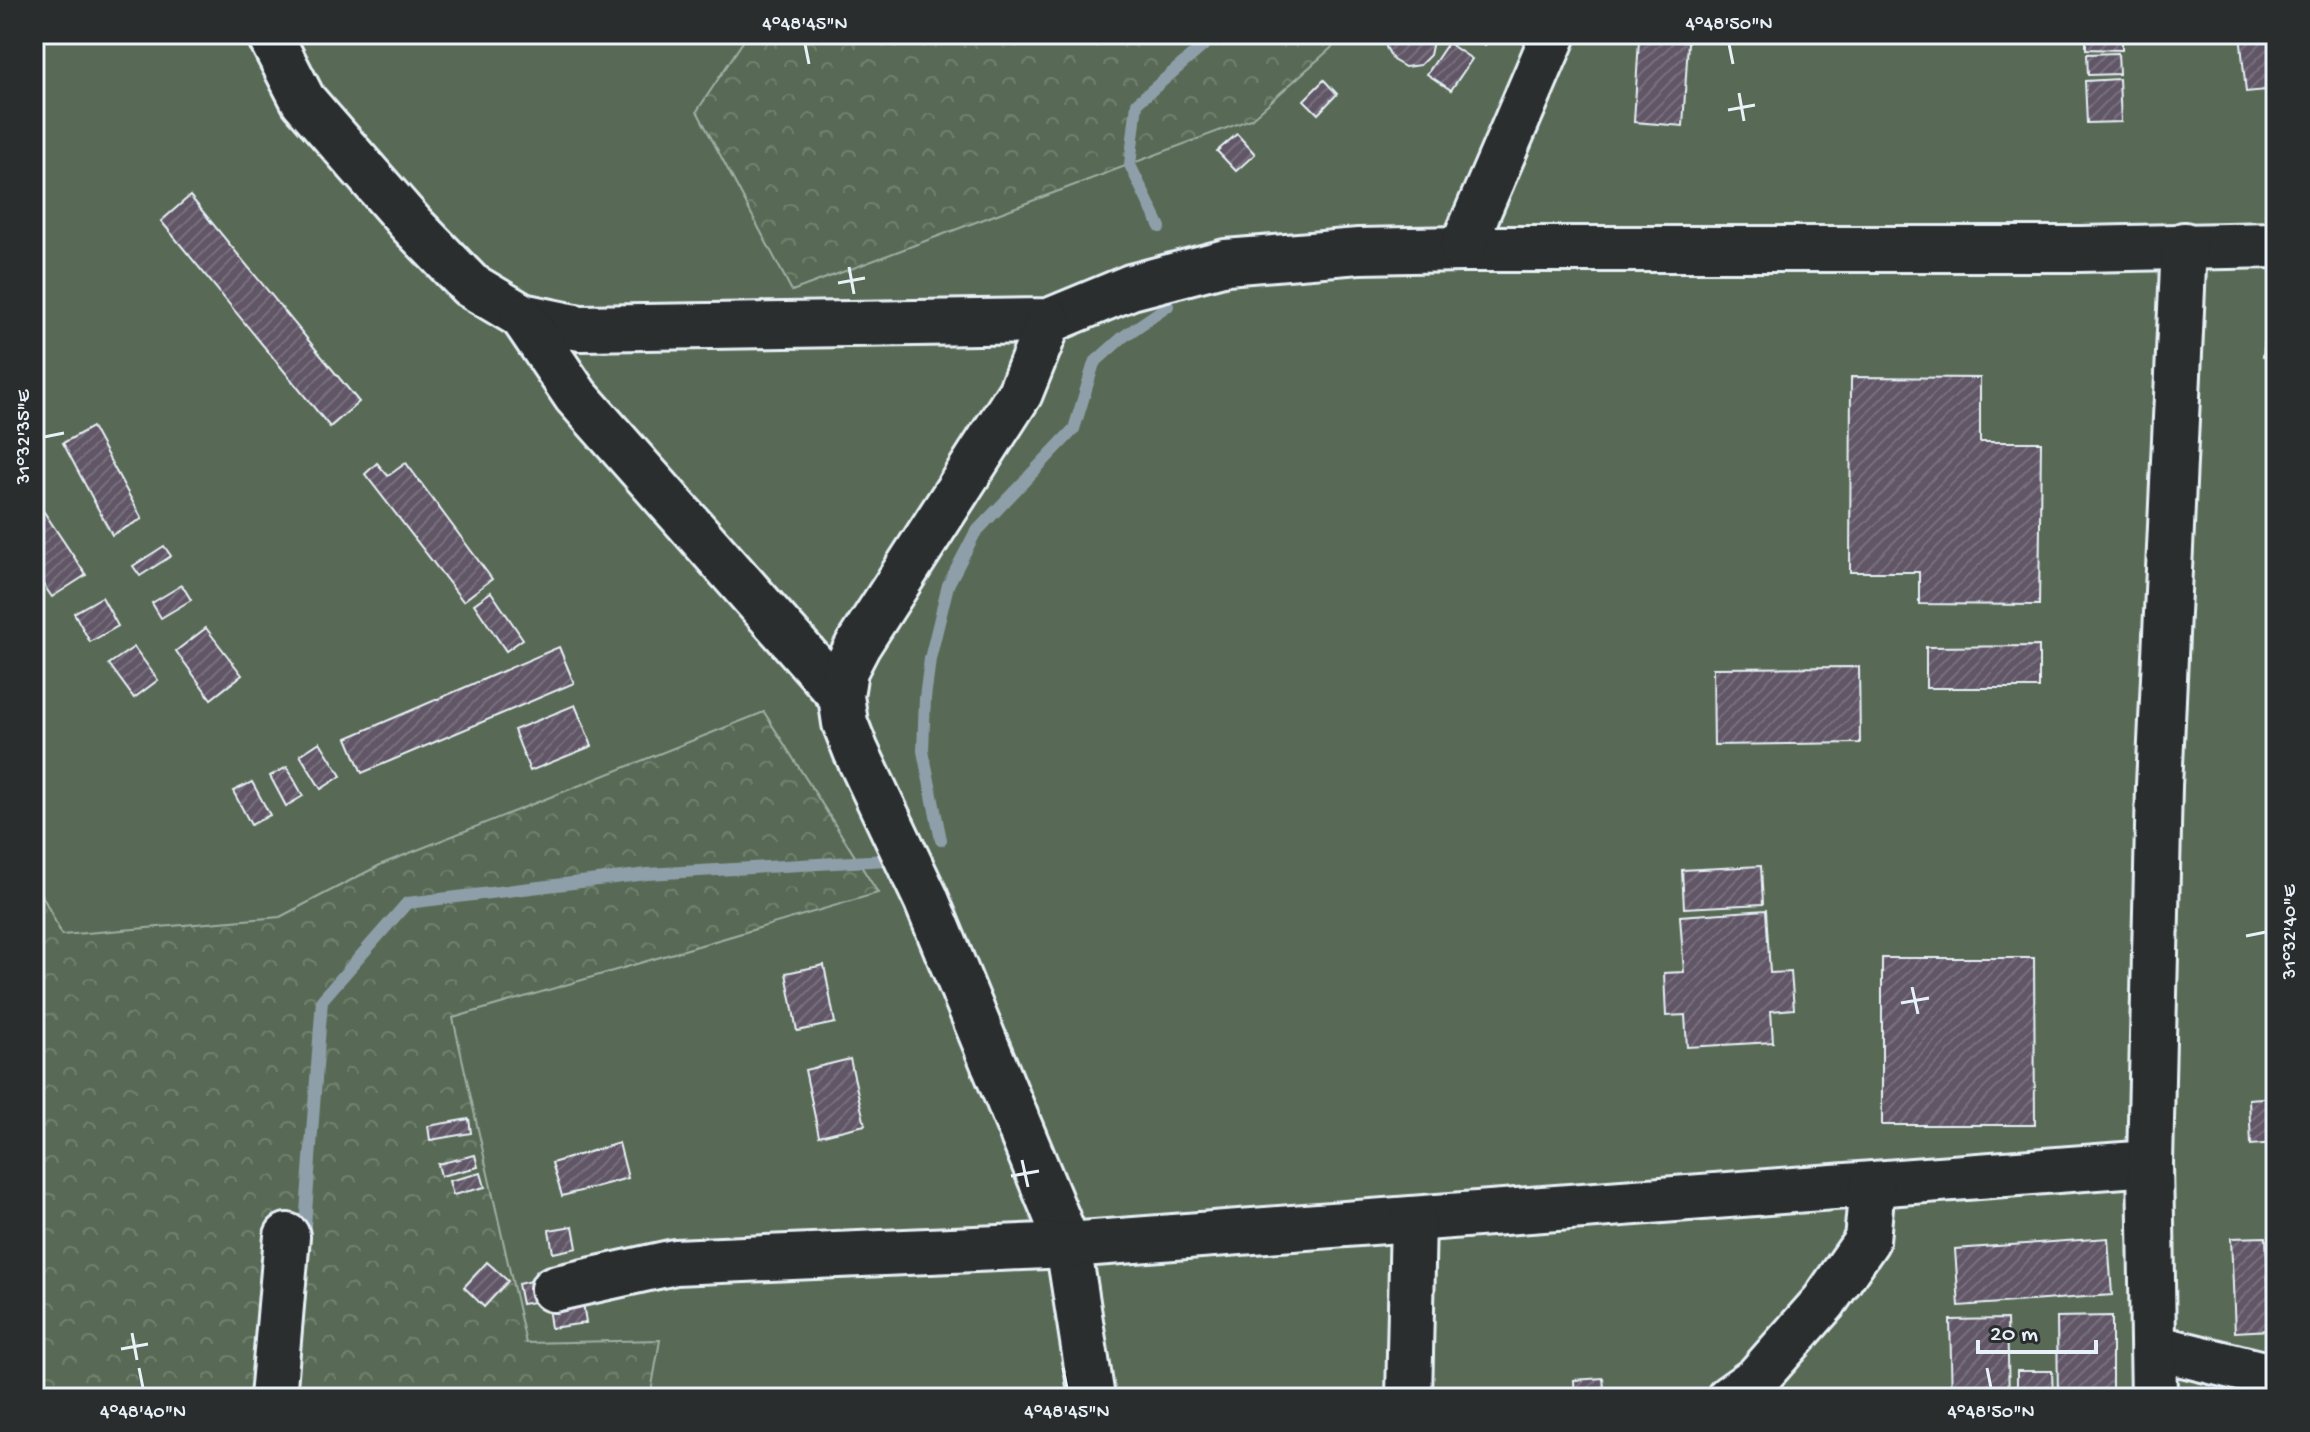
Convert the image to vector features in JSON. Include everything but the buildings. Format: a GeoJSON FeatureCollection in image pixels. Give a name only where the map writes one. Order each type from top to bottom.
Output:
{"type":"FeatureCollection","features":[{"type":"Feature","properties":{"kind":"street"},"geometry":{"type":"LineString","coordinates":[[269,34],[303,100],[412,225],[470,285],[522,316],[580,328],[1049,321],[1131,287],[1226,262],[1359,251],[2080,249],[2276,245]]}},
{"type":"Feature","properties":{"kind":"street"},"geometry":{"type":"LineString","coordinates":[[1462,249],[1554,34]]}},
{"type":"Feature","properties":{"kind":"street"},"geometry":{"type":"LineString","coordinates":[[2154,1398],[2150,1163],[2159,786],[2184,245]]}},
{"type":"Feature","properties":{"kind":"street"},"geometry":{"type":"LineString","coordinates":[[522,316],[576,396],[841,696]]}},
{"type":"Feature","properties":{"kind":"street"},"geometry":{"type":"LineString","coordinates":[[1049,321],[1020,393],[858,645],[845,670],[841,696],[845,723],[856,751],[926,899],[1068,1245],[1092,1398]]}},
{"type":"Feature","properties":{"kind":"street"},"geometry":{"type":"LineString","coordinates":[[553,1289],[675,1262],[1068,1245],[2150,1163]]}},
{"type":"Feature","properties":{"kind":"street"},"geometry":{"type":"LineString","coordinates":[[1729,1398],[1757,1378],[1824,1302],[1867,1240],[1872,1185]]}},
{"type":"Feature","properties":{"kind":"street"},"geometry":{"type":"LineString","coordinates":[[1409,1398],[1413,1219]]}},
{"type":"Feature","properties":{"kind":"street"},"geometry":{"type":"LineString","coordinates":[[273,1398],[287,1236]]}},
{"type":"Feature","properties":{"kind":"street"},"geometry":{"type":"LineString","coordinates":[[2154,1347],[2276,1377]]}},
{"type":"Feature","properties":{"kind":"green space"},"geometry":{"type":"Polygon","coordinates":[[[34,34],[2276,34],[2276,1398],[34,1398],[34,34]]]}},
{"type":"Feature","properties":{"kind":"green space"},"geometry":{"type":"Polygon","coordinates":[[[748,34],[1347,34],[1251,119],[792,291],[697,111],[748,34]]]}},
{"type":"Feature","properties":{"kind":"green space"},"geometry":{"type":"Polygon","coordinates":[[[764,712],[878,893],[453,1018],[526,1343],[660,1340],[650,1398],[34,1398],[34,879],[62,935],[280,917],[382,864],[764,712]]]}},
{"type":"Feature","properties":{"kind":"waterway"},"geometry":{"type":"LineString","coordinates":[[1160,227],[1130,165],[1137,103],[1217,34]]}},
{"type":"Feature","properties":{"kind":"waterway"},"geometry":{"type":"LineString","coordinates":[[941,840],[923,751],[930,659],[948,585],[975,533],[1074,429],[1094,363],[1123,337],[1168,306]]}},
{"type":"Feature","properties":{"kind":"waterway"},"geometry":{"type":"LineString","coordinates":[[304,1239],[322,1000],[407,903],[647,874],[887,860]]}}]}
